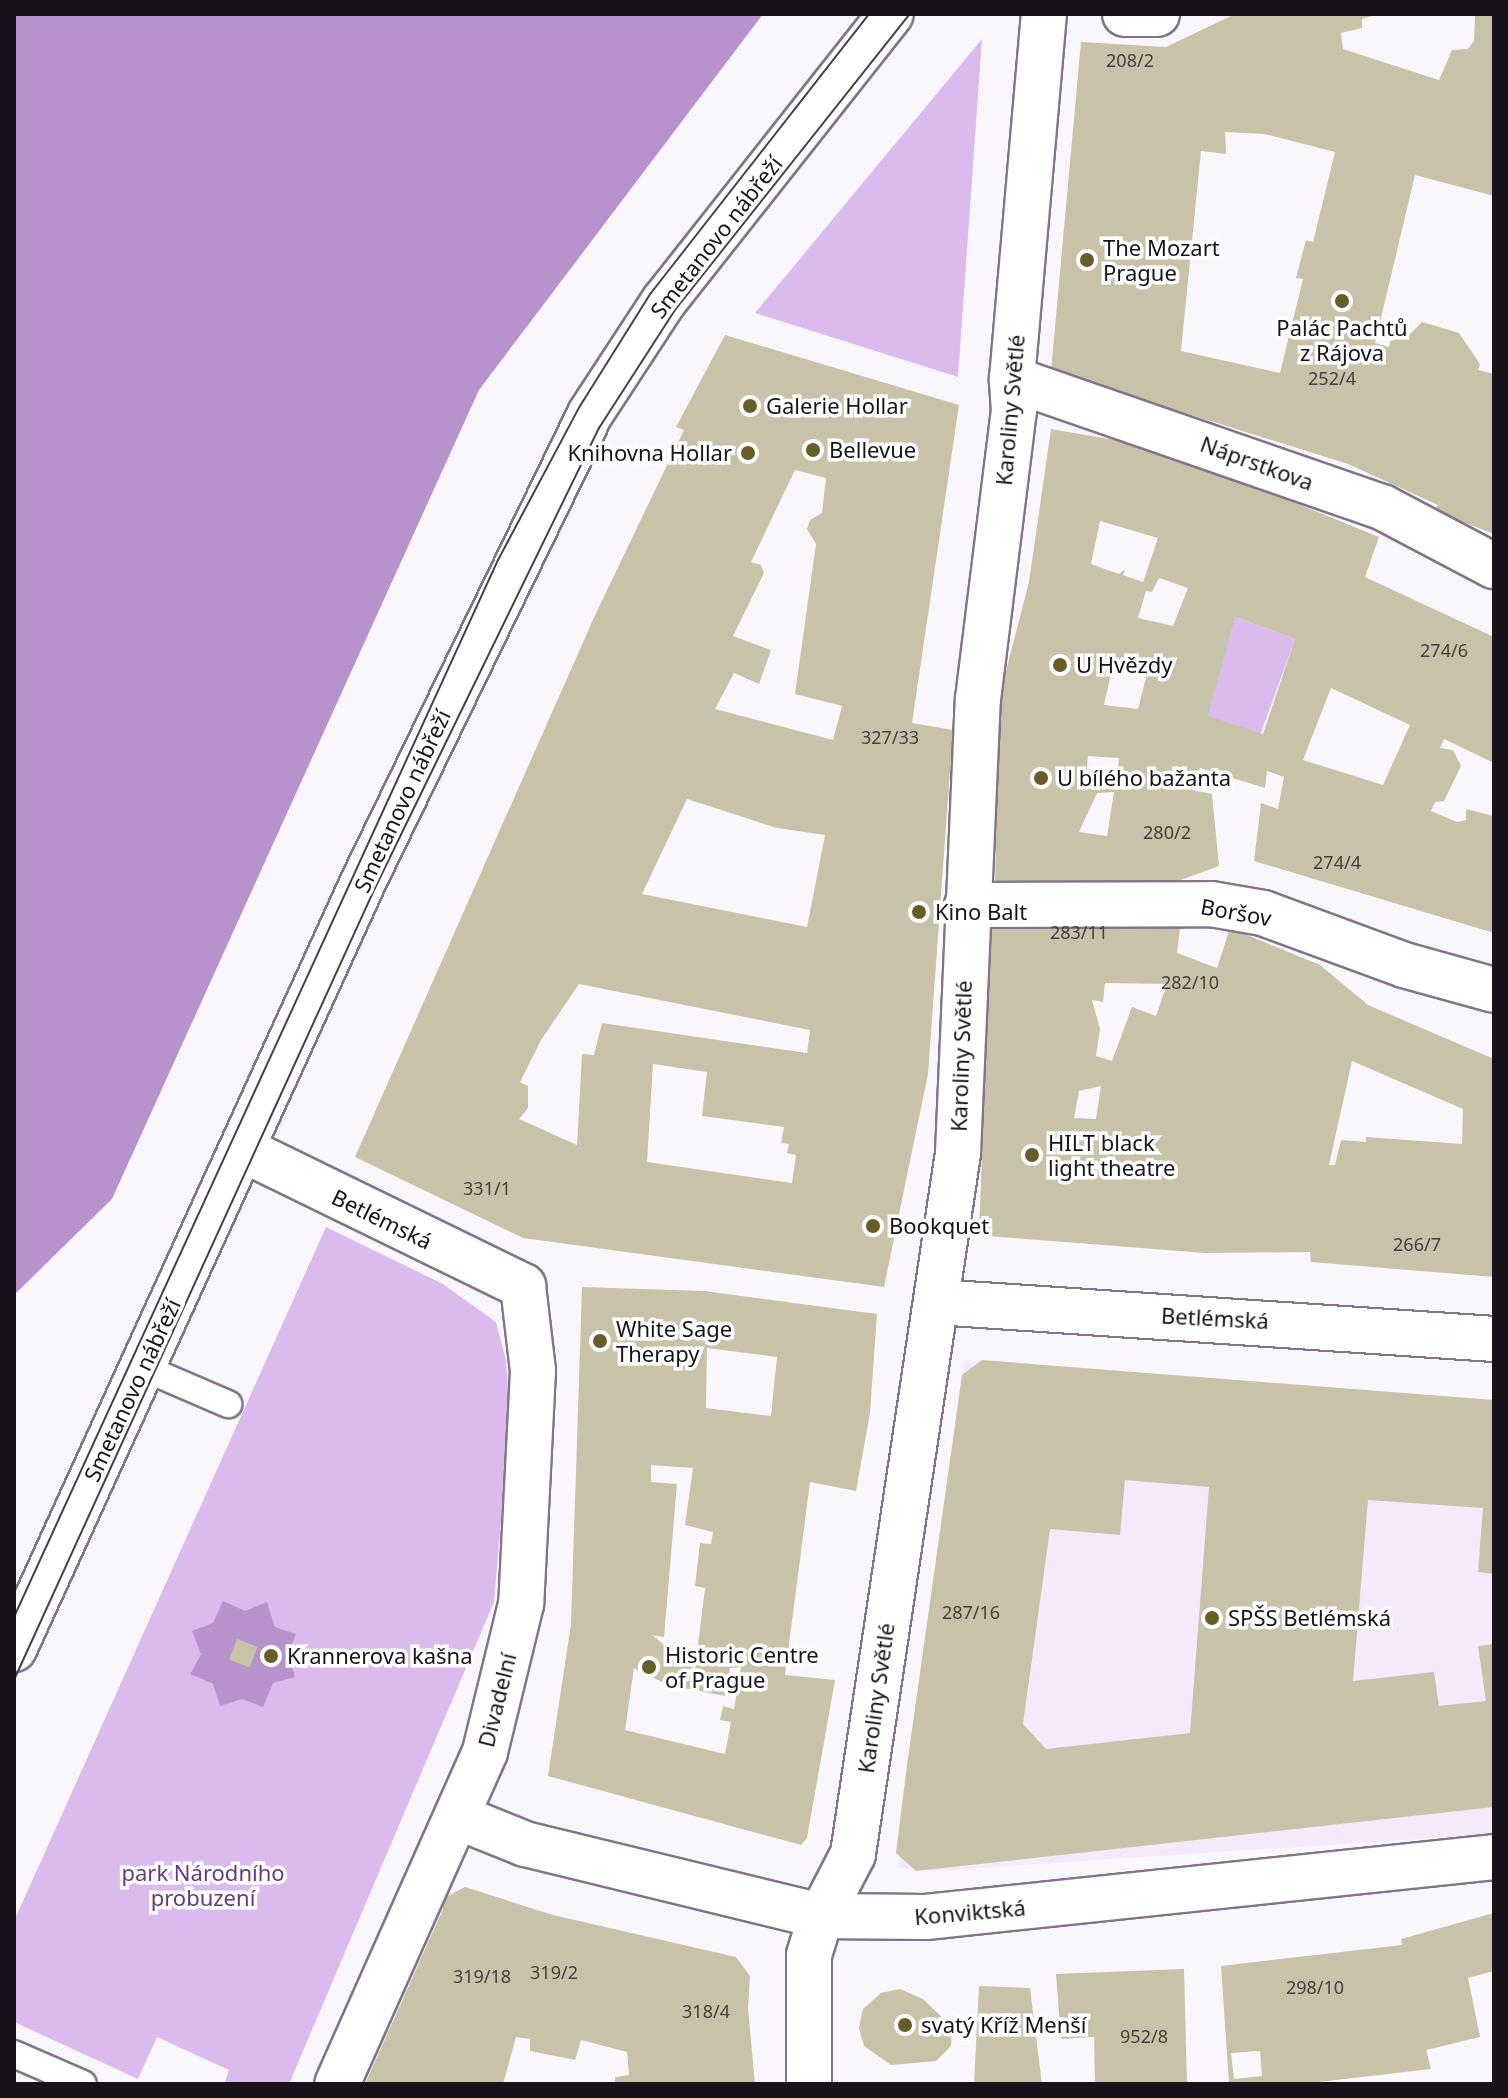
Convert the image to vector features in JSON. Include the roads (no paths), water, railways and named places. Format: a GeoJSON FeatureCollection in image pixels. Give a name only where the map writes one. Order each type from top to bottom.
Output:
{"type":"FeatureCollection","features":[{"type":"Feature","properties":{"kind":"street","name":"Smetanovo nábřeží"},"geometry":{"type":"LineString","coordinates":[[14,1649],[363,882],[590,414],[664,301],[891,14]]}},
{"type":"Feature","properties":{"kind":"street","name":"Karoliny Světlé"},"geometry":{"type":"LineString","coordinates":[[809,2084],[809,1955],[821,1916],[853,1854],[958,1153],[978,699],[1014,411],[1012,379],[1044,14]]}},
{"type":"Feature","properties":{"kind":"street"},"geometry":{"type":"LineString","coordinates":[[1125,14],[1157,14]]}},
{"type":"Feature","properties":{"kind":"street","name":"Náprstkova"},"geometry":{"type":"LineString","coordinates":[[1012,379],[1382,507],[1494,566]]}},
{"type":"Feature","properties":{"kind":"street","name":"Boršov"},"geometry":{"type":"LineString","coordinates":[[967,905],[1224,906],[1263,913],[1404,965],[1494,990]]}},
{"type":"Feature","properties":{"kind":"street","name":"Betlémská"},"geometry":{"type":"LineString","coordinates":[[242,1149],[523,1286]]}},
{"type":"Feature","properties":{"kind":"street","name":"Divadelní"},"geometry":{"type":"LineString","coordinates":[[337,2084],[485,1752],[521,1604],[533,1371],[523,1286]]}},
{"type":"Feature","properties":{"kind":"street","name":"Betlémská"},"geometry":{"type":"LineString","coordinates":[[936,1302],[1494,1339]]}},
{"type":"Feature","properties":{"kind":"street","name":"Konviktská"},"geometry":{"type":"LineString","coordinates":[[458,1817],[525,1844],[821,1916],[926,1917],[1494,1857]]}},
{"type":"Feature","properties":{"kind":"lane"},"geometry":{"type":"LineString","coordinates":[[142,1367],[228,1404]]}},
{"type":"Feature","properties":{"kind":"lane"},"geometry":{"type":"LineString","coordinates":[[14,2054],[83,2084]]}},
{"type":"Feature","properties":{"kind":"tram line"},"geometry":{"type":"LineString","coordinates":[[14,1617],[498,560],[580,406],[651,293],[869,14]]}},
{"type":"Feature","properties":{"kind":"tram line"},"geometry":{"type":"LineString","coordinates":[[14,1680],[375,888],[599,428],[675,310],[910,14]]}},
{"type":"Feature","properties":{"kind":"place","name":"The Mozart Prague"},"geometry":{"type":"Point","coordinates":[1087,260]}},
{"type":"Feature","properties":{"kind":"place","name":"Palác Pachtů z Rájova"},"geometry":{"type":"Point","coordinates":[1342,301]}},
{"type":"Feature","properties":{"kind":"place","name":"Galerie Hollar"},"geometry":{"type":"Point","coordinates":[750,406]}},
{"type":"Feature","properties":{"kind":"place","name":"Bellevue"},"geometry":{"type":"Point","coordinates":[813,450]}},
{"type":"Feature","properties":{"kind":"place","name":"Knihovna Hollar"},"geometry":{"type":"Point","coordinates":[748,453]}},
{"type":"Feature","properties":{"kind":"place","name":"U Hvězdy"},"geometry":{"type":"Point","coordinates":[1060,665]}},
{"type":"Feature","properties":{"kind":"place","name":"U bílého bažanta"},"geometry":{"type":"Point","coordinates":[1041,778]}},
{"type":"Feature","properties":{"kind":"place","name":"Kino Balt"},"geometry":{"type":"Point","coordinates":[919,912]}},
{"type":"Feature","properties":{"kind":"place","name":"HILT black light theatre"},"geometry":{"type":"Point","coordinates":[1032,1155]}},
{"type":"Feature","properties":{"kind":"place","name":"Bookquet"},"geometry":{"type":"Point","coordinates":[873,1226]}},
{"type":"Feature","properties":{"kind":"place","name":"White Sage Therapy"},"geometry":{"type":"Point","coordinates":[600,1341]}},
{"type":"Feature","properties":{"kind":"place","name":"SPŠS Betlémská"},"geometry":{"type":"Point","coordinates":[1212,1618]}},
{"type":"Feature","properties":{"kind":"place","name":"Krannerova kašna"},"geometry":{"type":"Point","coordinates":[271,1656]}},
{"type":"Feature","properties":{"kind":"place","name":"Historic Centre of Prague"},"geometry":{"type":"Point","coordinates":[649,1667]}},
{"type":"Feature","properties":{"kind":"place","name":"svatý Kříž Menší"},"geometry":{"type":"Point","coordinates":[905,2025]}},
{"type":"Feature","properties":{"kind":"park label","name":"park Národního probuzení"},"geometry":{"type":"Point","coordinates":[203,1884]}}]}
